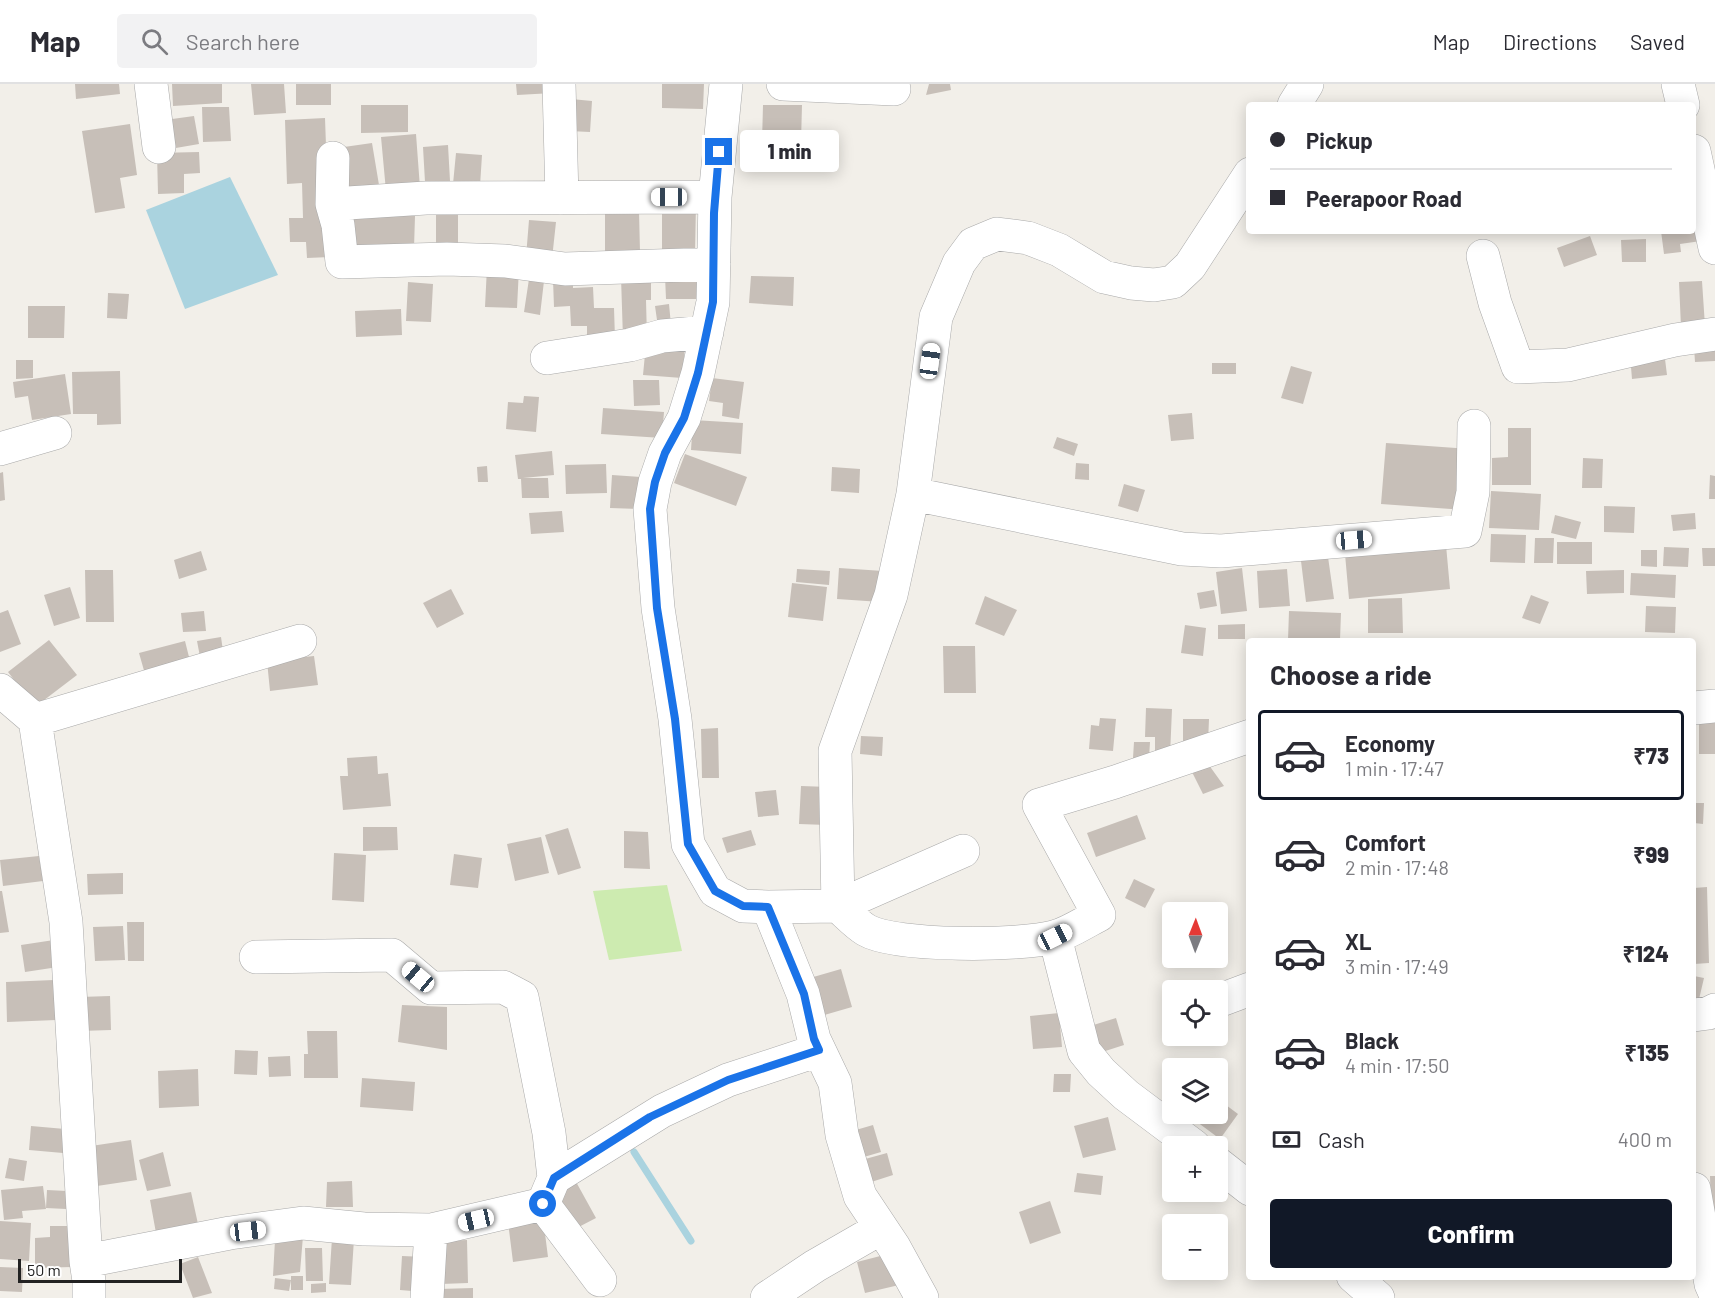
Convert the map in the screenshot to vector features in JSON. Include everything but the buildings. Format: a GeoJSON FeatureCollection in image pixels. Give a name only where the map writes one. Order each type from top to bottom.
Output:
{"type":"FeatureCollection","features":[{"type":"Feature","properties":{"kind":"street"},"geometry":{"type":"LineString","coordinates":[[151,84],[159,147]]}},
{"type":"Feature","properties":{"kind":"street"},"geometry":{"type":"LineString","coordinates":[[559,84],[562,198]]}},
{"type":"Feature","properties":{"kind":"street"},"geometry":{"type":"LineString","coordinates":[[726,84],[714,197],[713,302],[698,373],[684,418],[665,453],[655,482],[650,509],[657,608],[675,719],[688,844],[715,891],[743,906],[768,907],[838,906],[963,851]]}},
{"type":"Feature","properties":{"kind":"street"},"geometry":{"type":"LineString","coordinates":[[783,84],[894,89]]}},
{"type":"Feature","properties":{"kind":"street"},"geometry":{"type":"LineString","coordinates":[[1296,102],[1307,84]]}},
{"type":"Feature","properties":{"kind":"street"},"geometry":{"type":"LineString","coordinates":[[1678,84],[1682,102]]}},
{"type":"Feature","properties":{"kind":"street"},"geometry":{"type":"LineString","coordinates":[[333,158],[332,204],[338,225],[342,261],[447,259],[505,261],[565,269],[714,264]]}},
{"type":"Feature","properties":{"kind":"street"},"geometry":{"type":"LineString","coordinates":[[1696,160],[1715,248]]}},
{"type":"Feature","properties":{"kind":"street"},"geometry":{"type":"LineString","coordinates":[[1246,180],[1190,266],[1173,282],[1155,285],[1104,277],[1059,250],[1028,238],[997,234],[973,244],[959,263],[936,316],[913,494],[891,595],[835,751],[838,906],[867,931],[901,940],[959,943],[1026,942],[1055,937],[1100,915],[1039,805],[1246,737]]}},
{"type":"Feature","properties":{"kind":"street"},"geometry":{"type":"LineString","coordinates":[[332,204],[426,198],[714,197]]}},
{"type":"Feature","properties":{"kind":"street"},"geometry":{"type":"LineString","coordinates":[[1483,256],[1495,303],[1518,367],[1568,365],[1675,340],[1715,334]]}},
{"type":"Feature","properties":{"kind":"street"},"geometry":{"type":"LineString","coordinates":[[548,358],[630,345],[662,336],[707,332]]}},
{"type":"Feature","properties":{"kind":"street"},"geometry":{"type":"LineString","coordinates":[[913,494],[1182,549],[1221,551],[1465,531],[1473,492],[1474,426]]}},
{"type":"Feature","properties":{"kind":"street"},"geometry":{"type":"LineString","coordinates":[[0,449],[55,433]]}},
{"type":"Feature","properties":{"kind":"street"},"geometry":{"type":"LineString","coordinates":[[35,720],[300,641]]}},
{"type":"Feature","properties":{"kind":"street"},"geometry":{"type":"LineString","coordinates":[[0,690],[35,720],[66,922],[89,1298]]}},
{"type":"Feature","properties":{"kind":"street"},"geometry":{"type":"LineString","coordinates":[[1696,708],[1715,706]]}},
{"type":"Feature","properties":{"kind":"street"},"geometry":{"type":"LineString","coordinates":[[768,907],[804,994],[814,1039],[835,1083],[842,1134],[860,1196],[922,1298]]}},
{"type":"Feature","properties":{"kind":"street"},"geometry":{"type":"LineString","coordinates":[[1055,937],[1084,1051],[1101,1072],[1126,1095],[1181,1136]]}},
{"type":"Feature","properties":{"kind":"street"},"geometry":{"type":"LineString","coordinates":[[256,957],[392,956],[431,988],[503,987],[522,997],[549,1133],[549,1191],[600,1280]]}},
{"type":"Feature","properties":{"kind":"street"},"geometry":{"type":"LineString","coordinates":[[1228,997],[1246,990]]}},
{"type":"Feature","properties":{"kind":"street"},"geometry":{"type":"LineString","coordinates":[[1696,1015],[1715,1010]]}},
{"type":"Feature","properties":{"kind":"street"},"geometry":{"type":"LineString","coordinates":[[86,1261],[230,1233],[303,1223],[364,1229],[431,1230],[549,1191],[662,1111],[728,1080],[819,1050]]}},
{"type":"Feature","properties":{"kind":"street"},"geometry":{"type":"LineString","coordinates":[[1228,1172],[1246,1186]]}},
{"type":"Feature","properties":{"kind":"street"},"geometry":{"type":"LineString","coordinates":[[1696,1195],[1708,1232],[1711,1284],[1715,1293]]}},
{"type":"Feature","properties":{"kind":"street"},"geometry":{"type":"LineString","coordinates":[[767,1298],[815,1266],[881,1228]]}},
{"type":"Feature","properties":{"kind":"street"},"geometry":{"type":"LineString","coordinates":[[428,1298],[431,1230]]}},
{"type":"Feature","properties":{"kind":"street"},"geometry":{"type":"LineString","coordinates":[[1358,1280],[1378,1298]]}},
{"type":"Feature","properties":{"kind":"green space"},"geometry":{"type":"Polygon","coordinates":[[[667,885],[682,951],[609,960],[593,891],[667,885]]]}},
{"type":"Feature","properties":{"kind":"water"},"geometry":{"type":"Polygon","coordinates":[[[230,177],[278,275],[185,309],[146,210],[230,177]]]}},
{"type":"Feature","properties":{"kind":"waterway"},"geometry":{"type":"LineString","coordinates":[[634,1152],[691,1241]]}},
{"type":"Feature","properties":{"kind":"route"},"geometry":{"type":"LineString","coordinates":[[543,1204],[554,1178],[650,1117],[728,1080],[819,1050],[814,1039],[804,994],[768,907],[743,906],[715,891],[688,844],[675,719],[657,608],[651,496],[665,453],[684,418],[698,373],[713,302],[714,197],[719,152]]}}]}
